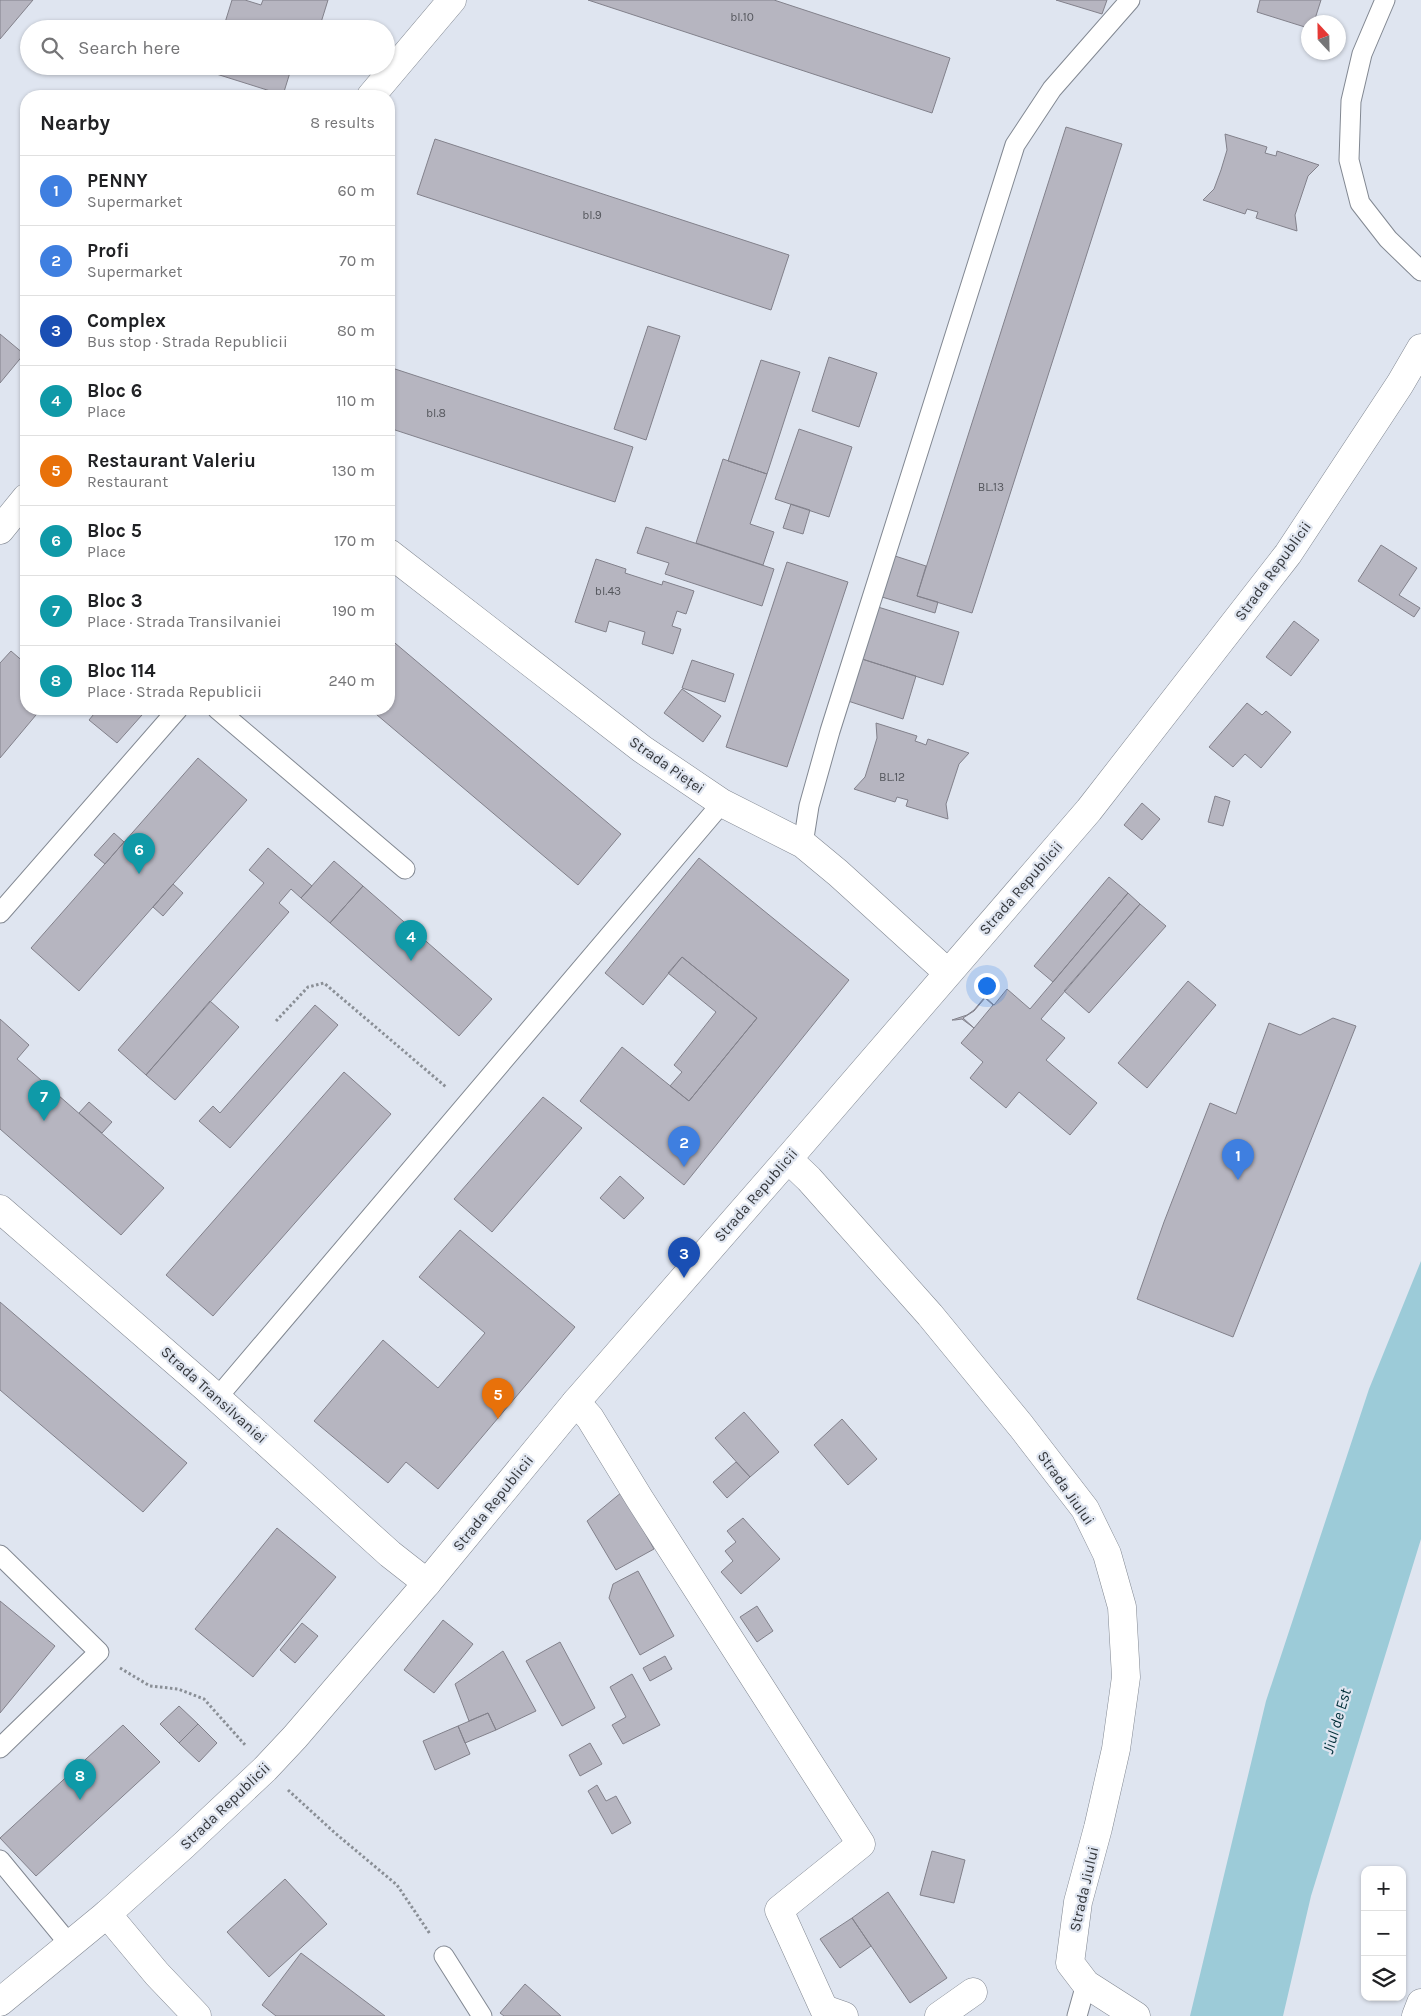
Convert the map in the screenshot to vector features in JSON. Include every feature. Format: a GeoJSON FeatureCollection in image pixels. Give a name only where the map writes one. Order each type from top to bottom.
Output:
{"type":"FeatureCollection","features":[{"type":"Feature","properties":{"kind":"street"},"geometry":{"type":"LineString","coordinates":[[395,68],[452,0]]}},
{"type":"Feature","properties":{"kind":"street"},"geometry":{"type":"LineString","coordinates":[[377,90],[390,75]]}},
{"type":"Feature","properties":{"kind":"street","name":"Strada Republicii"},"geometry":{"type":"LineString","coordinates":[[0,2002],[107,1914],[184,1845],[265,1769],[295,1737],[427,1583],[576,1402],[1089,810],[1288,554],[1400,384],[1421,348]]}},
{"type":"Feature","properties":{"kind":"street"},"geometry":{"type":"LineString","coordinates":[[0,530],[20,505]]}},
{"type":"Feature","properties":{"kind":"street","name":"Strada Pieței"},"geometry":{"type":"LineString","coordinates":[[395,558],[642,749],[722,803],[802,844],[838,873],[948,972]]}},
{"type":"Feature","properties":{"kind":"street","name":"Strada Jiului"},"geometry":{"type":"LineString","coordinates":[[788,1159],[809,1179],[930,1315],[1021,1426],[1085,1509],[1107,1554],[1122,1607],[1126,1676],[1116,1749],[1098,1828],[1078,1902],[1070,1964],[1086,1984],[1136,2016]]}},
{"type":"Feature","properties":{"kind":"street","name":"Strada Transilvaniei"},"geometry":{"type":"LineString","coordinates":[[2,1214],[218,1398],[390,1554],[427,1583]]}},
{"type":"Feature","properties":{"kind":"street"},"geometry":{"type":"LineString","coordinates":[[576,1402],[590,1418],[639,1498],[861,1844],[779,1910],[824,2008],[844,2016]]}},
{"type":"Feature","properties":{"kind":"street"},"geometry":{"type":"LineString","coordinates":[[107,1914],[157,1974],[197,2016]]}},
{"type":"Feature","properties":{"kind":"street"},"geometry":{"type":"LineString","coordinates":[[939,2016],[973,1992]]}},
{"type":"Feature","properties":{"kind":"street"},"geometry":{"type":"LineString","coordinates":[[1416,2016],[1421,2003]]}},
{"type":"Feature","properties":{"kind":"lane"},"geometry":{"type":"LineString","coordinates":[[802,844],[809,806],[830,731],[1015,145],[1052,89],[1130,0]]}},
{"type":"Feature","properties":{"kind":"lane"},"geometry":{"type":"LineString","coordinates":[[1384,0],[1362,54],[1351,101],[1349,160],[1360,203],[1388,238],[1421,270]]}},
{"type":"Feature","properties":{"kind":"lane"},"geometry":{"type":"LineString","coordinates":[[0,913],[173,715]]}},
{"type":"Feature","properties":{"kind":"lane"},"geometry":{"type":"LineString","coordinates":[[224,715],[404,869]]}},
{"type":"Feature","properties":{"kind":"lane"},"geometry":{"type":"LineString","coordinates":[[218,1398],[722,803]]}},
{"type":"Feature","properties":{"kind":"lane"},"geometry":{"type":"LineString","coordinates":[[0,1555],[99,1652],[0,1748]]}},
{"type":"Feature","properties":{"kind":"lane"},"geometry":{"type":"LineString","coordinates":[[0,1860],[70,1945]]}},
{"type":"Feature","properties":{"kind":"lane"},"geometry":{"type":"LineString","coordinates":[[444,1956],[482,2016]]}},
{"type":"Feature","properties":{"kind":"lane"},"geometry":{"type":"LineString","coordinates":[[1077,2016],[1086,1984]]}},
{"type":"Feature","properties":{"kind":"path"},"geometry":{"type":"LineString","coordinates":[[276,1021],[308,987],[324,983],[466,1104]]}},
{"type":"Feature","properties":{"kind":"path"},"geometry":{"type":"LineString","coordinates":[[99,1652],[120,1669],[150,1686],[178,1689],[204,1699],[265,1769],[335,1833],[397,1885],[444,1956]]}},
{"type":"Feature","properties":{"kind":"water","name":"Jiul de Est"},"geometry":{"type":"Polygon","coordinates":[[[1421,1261],[1421,1539],[1311,1896],[1283,2016],[1190,2016],[1266,1701],[1369,1389],[1421,1261]]]}},
{"type":"Feature","properties":{"kind":"building"},"geometry":{"type":"Polygon","coordinates":[[[0,0],[33,0],[0,39],[0,0]]]}},
{"type":"Feature","properties":{"kind":"building"},"geometry":{"type":"Polygon","coordinates":[[[232,0],[245,0],[261,5],[263,0],[328,0],[322,20],[226,20],[232,0]]]}},
{"type":"Feature","properties":{"kind":"building"},"geometry":{"type":"Polygon","coordinates":[[[588,0],[774,0],[950,58],[932,113],[588,0]]]}},
{"type":"Feature","properties":{"kind":"building"},"geometry":{"type":"Polygon","coordinates":[[[1056,0],[1107,0],[1102,14],[1056,0]]]}},
{"type":"Feature","properties":{"kind":"building"},"geometry":{"type":"Polygon","coordinates":[[[1260,0],[1321,0],[1316,15],[1301,15],[1301,26],[1257,12],[1260,0]]]}},
{"type":"Feature","properties":{"kind":"building"},"geometry":{"type":"Polygon","coordinates":[[[220,75],[289,75],[285,90],[267,90],[220,75]]]}},
{"type":"Feature","properties":{"kind":"building"},"geometry":{"type":"Polygon","coordinates":[[[1066,127],[1122,144],[972,613],[917,596],[1066,127]]]}},
{"type":"Feature","properties":{"kind":"building"},"geometry":{"type":"Polygon","coordinates":[[[1225,134],[1267,147],[1265,153],[1276,156],[1277,151],[1319,165],[1308,176],[1295,215],[1297,231],[1256,218],[1258,212],[1247,209],[1245,214],[1203,200],[1214,189],[1221,170],[1227,150],[1225,134]]]}},
{"type":"Feature","properties":{"kind":"building"},"geometry":{"type":"Polygon","coordinates":[[[435,139],[789,255],[771,310],[417,194],[435,139]]]}},
{"type":"Feature","properties":{"kind":"building"},"geometry":{"type":"Polygon","coordinates":[[[648,326],[680,336],[646,440],[614,429],[648,326]]]}},
{"type":"Feature","properties":{"kind":"building"},"geometry":{"type":"Polygon","coordinates":[[[0,334],[20,351],[20,359],[0,383],[0,334]]]}},
{"type":"Feature","properties":{"kind":"building"},"geometry":{"type":"Polygon","coordinates":[[[829,357],[877,373],[859,427],[812,411],[829,357]]]}},
{"type":"Feature","properties":{"kind":"building"},"geometry":{"type":"Polygon","coordinates":[[[761,360],[800,372],[767,474],[728,461],[761,360]]]}},
{"type":"Feature","properties":{"kind":"building"},"geometry":{"type":"Polygon","coordinates":[[[395,369],[633,447],[615,502],[395,430],[395,369]]]}},
{"type":"Feature","properties":{"kind":"building"},"geometry":{"type":"Polygon","coordinates":[[[799,429],[852,447],[829,517],[775,499],[799,429]]]}},
{"type":"Feature","properties":{"kind":"building"},"geometry":{"type":"Polygon","coordinates":[[[723,459],[767,474],[750,524],[774,532],[763,565],[696,543],[723,459]]]}},
{"type":"Feature","properties":{"kind":"building"},"geometry":{"type":"Polygon","coordinates":[[[791,504],[810,510],[803,534],[783,528],[791,504]]]}},
{"type":"Feature","properties":{"kind":"building"},"geometry":{"type":"Polygon","coordinates":[[[646,527],[774,569],[762,606],[665,574],[669,563],[637,553],[646,527]]]}},
{"type":"Feature","properties":{"kind":"building"},"geometry":{"type":"Polygon","coordinates":[[[1381,545],[1417,568],[1399,595],[1420,608],[1414,617],[1358,581],[1381,545]]]}},
{"type":"Feature","properties":{"kind":"building"},"geometry":{"type":"Polygon","coordinates":[[[895,556],[926,566],[917,596],[938,602],[935,613],[882,597],[895,556]]]}},
{"type":"Feature","properties":{"kind":"building"},"geometry":{"type":"Polygon","coordinates":[[[596,559],[626,569],[625,573],[662,585],[663,581],[694,591],[686,614],[677,611],[672,626],[681,629],[673,654],[642,644],[645,632],[609,621],[606,632],[575,622],[596,559]]]}},
{"type":"Feature","properties":{"kind":"building"},"geometry":{"type":"Polygon","coordinates":[[[787,562],[848,582],[787,767],[726,747],[787,562]]]}},
{"type":"Feature","properties":{"kind":"building"},"geometry":{"type":"Polygon","coordinates":[[[878,607],[959,632],[943,685],[862,659],[878,607]]]}},
{"type":"Feature","properties":{"kind":"building"},"geometry":{"type":"Polygon","coordinates":[[[1294,621],[1319,640],[1291,676],[1266,657],[1294,621]]]}},
{"type":"Feature","properties":{"kind":"building"},"geometry":{"type":"Polygon","coordinates":[[[395,643],[621,834],[578,885],[377,715],[395,715],[395,643]]]}},
{"type":"Feature","properties":{"kind":"building"},"geometry":{"type":"Polygon","coordinates":[[[11,651],[20,659],[20,715],[36,715],[0,758],[0,663],[11,651]]]}},
{"type":"Feature","properties":{"kind":"building"},"geometry":{"type":"Polygon","coordinates":[[[862,659],[916,676],[903,719],[848,701],[862,659]]]}},
{"type":"Feature","properties":{"kind":"building"},"geometry":{"type":"Polygon","coordinates":[[[692,660],[734,674],[725,702],[682,688],[692,660]]]}},
{"type":"Feature","properties":{"kind":"building"},"geometry":{"type":"Polygon","coordinates":[[[682,689],[721,716],[703,742],[664,713],[682,689]]]}},
{"type":"Feature","properties":{"kind":"building"},"geometry":{"type":"Polygon","coordinates":[[[1247,703],[1262,715],[1266,711],[1291,732],[1261,768],[1245,754],[1233,767],[1209,747],[1247,703]]]}},
{"type":"Feature","properties":{"kind":"building"},"geometry":{"type":"Polygon","coordinates":[[[93,715],[142,715],[117,743],[89,720],[93,715]]]}},
{"type":"Feature","properties":{"kind":"building"},"geometry":{"type":"Polygon","coordinates":[[[876,723],[917,736],[915,741],[926,745],[928,739],[969,753],[959,764],[946,804],[948,819],[906,806],[908,800],[897,797],[895,802],[854,789],[865,777],[877,738],[876,723]]]}},
{"type":"Feature","properties":{"kind":"building"},"geometry":{"type":"Polygon","coordinates":[[[198,758],[247,800],[79,991],[31,948],[198,758]]]}},
{"type":"Feature","properties":{"kind":"building"},"geometry":{"type":"Polygon","coordinates":[[[1215,796],[1230,801],[1223,826],[1208,822],[1215,796]]]}},
{"type":"Feature","properties":{"kind":"building"},"geometry":{"type":"Polygon","coordinates":[[[1142,803],[1160,819],[1142,840],[1124,825],[1142,803]]]}},
{"type":"Feature","properties":{"kind":"building"},"geometry":{"type":"Polygon","coordinates":[[[114,833],[124,842],[105,864],[94,855],[114,833]]]}},
{"type":"Feature","properties":{"kind":"building"},"geometry":{"type":"Polygon","coordinates":[[[268,848],[312,886],[301,898],[291,889],[279,903],[289,912],[146,1075],[118,1050],[264,883],[249,870],[268,848]]]}},
{"type":"Feature","properties":{"kind":"building"},"geometry":{"type":"Polygon","coordinates":[[[699,858],[849,980],[684,1185],[580,1101],[622,1047],[689,1101],[757,1018],[682,957],[643,1005],[605,973],[699,858]]]}},
{"type":"Feature","properties":{"kind":"building"},"geometry":{"type":"Polygon","coordinates":[[[334,861],[363,886],[330,923],[301,898],[334,861]]]}},
{"type":"Feature","properties":{"kind":"building"},"geometry":{"type":"Polygon","coordinates":[[[1109,877],[1128,893],[1053,982],[1034,966],[1109,877]]]}},
{"type":"Feature","properties":{"kind":"building"},"geometry":{"type":"Polygon","coordinates":[[[173,884],[183,893],[163,916],[153,907],[173,884]]]}},
{"type":"Feature","properties":{"kind":"building"},"geometry":{"type":"Polygon","coordinates":[[[363,886],[492,999],[459,1036],[330,923],[363,886]]]}},
{"type":"Feature","properties":{"kind":"building"},"geometry":{"type":"Polygon","coordinates":[[[1128,893],[1140,904],[1041,1019],[1065,1038],[1046,1060],[1097,1103],[1070,1135],[1019,1092],[1006,1108],[970,1078],[983,1062],[961,1043],[974,1028],[962,1019],[952,1020],[967,1015],[974,1010],[994,986],[985,997],[994,1005],[1007,989],[1030,1009],[1128,893]],[[985,998],[974,1011],[963,1018],[974,1028],[993,1005],[985,998]]]}},
{"type":"Feature","properties":{"kind":"building"},"geometry":{"type":"Polygon","coordinates":[[[1140,904],[1166,926],[1089,1013],[1064,991],[1140,904]]]}},
{"type":"Feature","properties":{"kind":"building"},"geometry":{"type":"Polygon","coordinates":[[[682,957],[757,1018],[689,1101],[670,1086],[682,1072],[674,1065],[716,1012],[668,973],[682,957]]]}},
{"type":"Feature","properties":{"kind":"building"},"geometry":{"type":"Polygon","coordinates":[[[1188,981],[1216,1005],[1147,1088],[1118,1063],[1188,981]]]}},
{"type":"Feature","properties":{"kind":"building"},"geometry":{"type":"Polygon","coordinates":[[[210,1001],[239,1027],[175,1100],[146,1075],[210,1001]]]}},
{"type":"Feature","properties":{"kind":"building"},"geometry":{"type":"Polygon","coordinates":[[[315,1005],[338,1025],[230,1148],[199,1121],[213,1106],[220,1113],[315,1005]]]}},
{"type":"Feature","properties":{"kind":"building"},"geometry":{"type":"Polygon","coordinates":[[[1333,1018],[1356,1026],[1233,1337],[1137,1299],[1164,1222],[1210,1103],[1236,1114],[1269,1023],[1300,1035],[1333,1018]]]}},
{"type":"Feature","properties":{"kind":"building"},"geometry":{"type":"Polygon","coordinates":[[[0,1019],[29,1045],[17,1059],[164,1188],[121,1235],[0,1129],[0,1019]]]}},
{"type":"Feature","properties":{"kind":"building"},"geometry":{"type":"Polygon","coordinates":[[[344,1072],[391,1114],[213,1316],[166,1275],[344,1072]]]}},
{"type":"Feature","properties":{"kind":"building"},"geometry":{"type":"Polygon","coordinates":[[[543,1097],[582,1128],[492,1232],[454,1199],[543,1097]]]}},
{"type":"Feature","properties":{"kind":"building"},"geometry":{"type":"Polygon","coordinates":[[[89,1102],[112,1122],[102,1133],[79,1113],[89,1102]]]}},
{"type":"Feature","properties":{"kind":"building"},"geometry":{"type":"Polygon","coordinates":[[[620,1176],[644,1198],[624,1219],[600,1198],[620,1176]]]}},
{"type":"Feature","properties":{"kind":"building"},"geometry":{"type":"Polygon","coordinates":[[[460,1230],[575,1327],[438,1489],[406,1462],[388,1483],[314,1421],[383,1340],[438,1388],[485,1333],[419,1277],[460,1230]]]}},
{"type":"Feature","properties":{"kind":"building"},"geometry":{"type":"Polygon","coordinates":[[[0,1302],[187,1463],[143,1512],[0,1390],[0,1302]]]}},
{"type":"Feature","properties":{"kind":"building"},"geometry":{"type":"Polygon","coordinates":[[[744,1412],[779,1452],[750,1477],[715,1438],[744,1412]]]}},
{"type":"Feature","properties":{"kind":"building"},"geometry":{"type":"Polygon","coordinates":[[[842,1419],[877,1459],[848,1485],[814,1445],[842,1419]]]}},
{"type":"Feature","properties":{"kind":"building"},"geometry":{"type":"Polygon","coordinates":[[[736,1462],[750,1477],[727,1498],[713,1482],[736,1462]]]}},
{"type":"Feature","properties":{"kind":"building"},"geometry":{"type":"Polygon","coordinates":[[[622,1492],[654,1549],[616,1570],[587,1521],[622,1492]]]}},
{"type":"Feature","properties":{"kind":"building"},"geometry":{"type":"Polygon","coordinates":[[[743,1518],[780,1559],[741,1594],[721,1572],[733,1561],[725,1551],[736,1542],[727,1531],[743,1518]]]}},
{"type":"Feature","properties":{"kind":"building"},"geometry":{"type":"Polygon","coordinates":[[[277,1528],[336,1577],[253,1677],[195,1629],[277,1528]]]}},
{"type":"Feature","properties":{"kind":"building"},"geometry":{"type":"Polygon","coordinates":[[[638,1571],[674,1636],[640,1655],[609,1598],[613,1584],[638,1571]]]}},
{"type":"Feature","properties":{"kind":"building"},"geometry":{"type":"Polygon","coordinates":[[[0,1601],[55,1646],[0,1713],[0,1601]]]}},
{"type":"Feature","properties":{"kind":"building"},"geometry":{"type":"Polygon","coordinates":[[[757,1606],[773,1631],[757,1642],[740,1617],[757,1606]]]}},
{"type":"Feature","properties":{"kind":"building"},"geometry":{"type":"Polygon","coordinates":[[[443,1620],[473,1644],[434,1693],[404,1670],[443,1620]]]}},
{"type":"Feature","properties":{"kind":"building"},"geometry":{"type":"Polygon","coordinates":[[[302,1623],[318,1636],[295,1663],[280,1650],[302,1623]]]}},
{"type":"Feature","properties":{"kind":"building"},"geometry":{"type":"Polygon","coordinates":[[[560,1642],[595,1708],[562,1726],[526,1661],[560,1642]]]}},
{"type":"Feature","properties":{"kind":"building"},"geometry":{"type":"Polygon","coordinates":[[[503,1651],[536,1711],[496,1730],[488,1713],[469,1721],[455,1684],[503,1651]]]}},
{"type":"Feature","properties":{"kind":"building"},"geometry":{"type":"Polygon","coordinates":[[[665,1656],[672,1669],[650,1681],[643,1668],[665,1656]]]}},
{"type":"Feature","properties":{"kind":"building"},"geometry":{"type":"Polygon","coordinates":[[[632,1674],[660,1725],[623,1744],[612,1725],[626,1717],[610,1687],[632,1674]]]}},
{"type":"Feature","properties":{"kind":"building"},"geometry":{"type":"Polygon","coordinates":[[[179,1706],[198,1724],[179,1743],[160,1724],[179,1706]]]}},
{"type":"Feature","properties":{"kind":"building"},"geometry":{"type":"Polygon","coordinates":[[[488,1713],[496,1730],[465,1743],[458,1726],[488,1713]]]}},
{"type":"Feature","properties":{"kind":"building"},"geometry":{"type":"Polygon","coordinates":[[[198,1724],[217,1743],[199,1762],[179,1743],[198,1724]]]}},
{"type":"Feature","properties":{"kind":"building"},"geometry":{"type":"Polygon","coordinates":[[[123,1725],[160,1762],[36,1876],[0,1838],[123,1725]]]}},
{"type":"Feature","properties":{"kind":"building"},"geometry":{"type":"Polygon","coordinates":[[[458,1726],[470,1754],[435,1770],[423,1741],[458,1726]]]}},
{"type":"Feature","properties":{"kind":"building"},"geometry":{"type":"Polygon","coordinates":[[[590,1743],[602,1764],[580,1776],[569,1755],[590,1743]]]}},
{"type":"Feature","properties":{"kind":"building"},"geometry":{"type":"Polygon","coordinates":[[[597,1785],[606,1801],[616,1796],[631,1823],[612,1834],[588,1791],[597,1785]]]}},
{"type":"Feature","properties":{"kind":"building"},"geometry":{"type":"Polygon","coordinates":[[[932,1851],[965,1860],[954,1903],[920,1895],[932,1851]]]}},
{"type":"Feature","properties":{"kind":"building"},"geometry":{"type":"Polygon","coordinates":[[[285,1879],[327,1924],[269,1977],[227,1932],[285,1879]]]}},
{"type":"Feature","properties":{"kind":"building"},"geometry":{"type":"Polygon","coordinates":[[[888,1892],[947,1978],[910,2003],[852,1918],[888,1892]]]}},
{"type":"Feature","properties":{"kind":"building"},"geometry":{"type":"Polygon","coordinates":[[[852,1918],[871,1946],[840,1968],[820,1939],[852,1918]]]}},
{"type":"Feature","properties":{"kind":"building"},"geometry":{"type":"Polygon","coordinates":[[[301,1953],[385,2016],[276,2016],[262,2005],[301,1953]]]}},
{"type":"Feature","properties":{"kind":"building"},"geometry":{"type":"Polygon","coordinates":[[[525,1984],[561,2016],[504,2016],[500,2013],[525,1984]]]}},
{"type":"Feature","properties":{"kind":"place","name":"Bloc 5"},"geometry":{"type":"Point","coordinates":[139,874]}},
{"type":"Feature","properties":{"kind":"place","name":"Bloc 6"},"geometry":{"type":"Point","coordinates":[411,961]}},
{"type":"Feature","properties":{"kind":"place","name":"Bloc 3"},"geometry":{"type":"Point","coordinates":[44,1121]}},
{"type":"Feature","properties":{"kind":"place","name":"Profi"},"geometry":{"type":"Point","coordinates":[684,1167]}},
{"type":"Feature","properties":{"kind":"place","name":"PENNY"},"geometry":{"type":"Point","coordinates":[1238,1180]}},
{"type":"Feature","properties":{"kind":"place","name":"Complex"},"geometry":{"type":"Point","coordinates":[684,1278]}},
{"type":"Feature","properties":{"kind":"place","name":"Restaurant Valeriu"},"geometry":{"type":"Point","coordinates":[498,1419]}},
{"type":"Feature","properties":{"kind":"place","name":"Bloc 114"},"geometry":{"type":"Point","coordinates":[80,1800]}}]}
